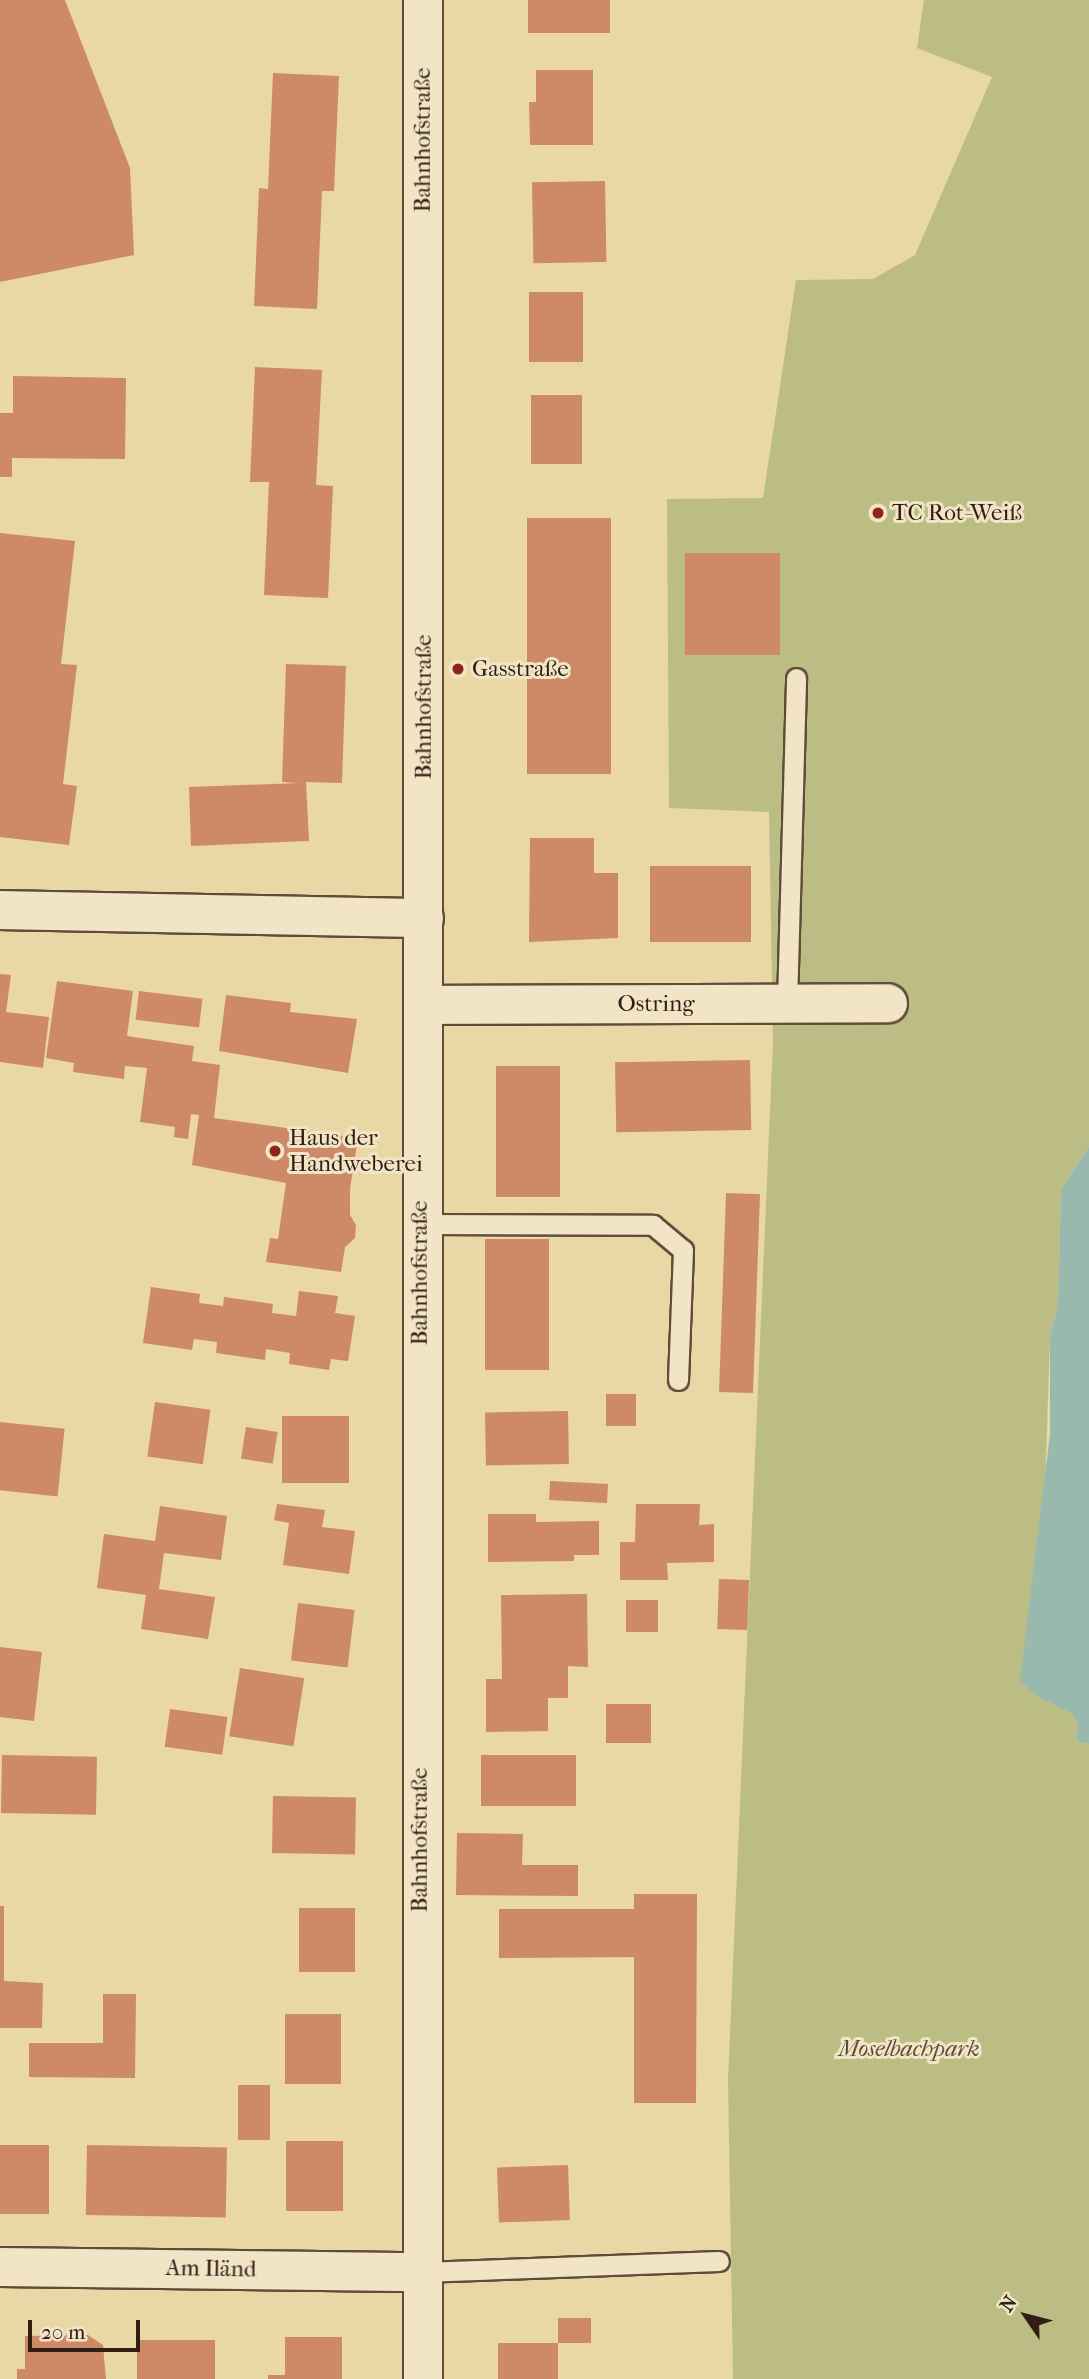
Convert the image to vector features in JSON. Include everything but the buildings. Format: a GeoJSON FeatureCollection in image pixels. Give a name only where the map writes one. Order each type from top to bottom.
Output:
{"type":"FeatureCollection","features":[{"type":"Feature","properties":{"kind":"street","name":"Bahnhofstraße"},"geometry":{"type":"LineString","coordinates":[[422,0],[424,1005],[419,1224],[422,2379]]}},
{"type":"Feature","properties":{"kind":"street"},"geometry":{"type":"LineString","coordinates":[[0,910],[424,918]]}},
{"type":"Feature","properties":{"kind":"street","name":"Ostring"},"geometry":{"type":"LineString","coordinates":[[424,1005],[888,1003]]}},
{"type":"Feature","properties":{"kind":"street","name":"Am Iländ"},"geometry":{"type":"LineString","coordinates":[[0,2267],[421,2272]]}},
{"type":"Feature","properties":{"kind":"lane"},"geometry":{"type":"LineString","coordinates":[[787,1004],[796,678]]}},
{"type":"Feature","properties":{"kind":"lane"},"geometry":{"type":"LineString","coordinates":[[419,1224],[653,1225],[682,1250],[678,1380]]}},
{"type":"Feature","properties":{"kind":"lane"},"geometry":{"type":"LineString","coordinates":[[421,2272],[719,2261]]}},
{"type":"Feature","properties":{"kind":"green space","name":"Moselbachpark"},"geometry":{"type":"Polygon","coordinates":[[[924,0],[1089,0],[1089,1146],[1061,1190],[1058,1303],[1050,1338],[1038,1697],[1073,1714],[1078,1726],[1076,1741],[1089,1744],[1089,2379],[733,2379],[728,2079],[773,1042],[769,812],[669,808],[667,499],[763,498],[796,280],[873,279],[915,255],[992,77],[917,48],[924,0]]]}},
{"type":"Feature","properties":{"kind":"water"},"geometry":{"type":"Polygon","coordinates":[[[1089,1146],[1089,1744],[1076,1741],[1078,1726],[1073,1714],[1038,1697],[1020,1681],[1050,1434],[1050,1338],[1058,1303],[1061,1190],[1089,1146]]]}},
{"type":"Feature","properties":{"kind":"place","name":"TC Rot-Weiß"},"geometry":{"type":"Point","coordinates":[878,513]}},
{"type":"Feature","properties":{"kind":"place","name":"Gasstraße"},"geometry":{"type":"Point","coordinates":[458,669]}},
{"type":"Feature","properties":{"kind":"place","name":"Haus der Handweberei"},"geometry":{"type":"Point","coordinates":[275,1151]}}]}
